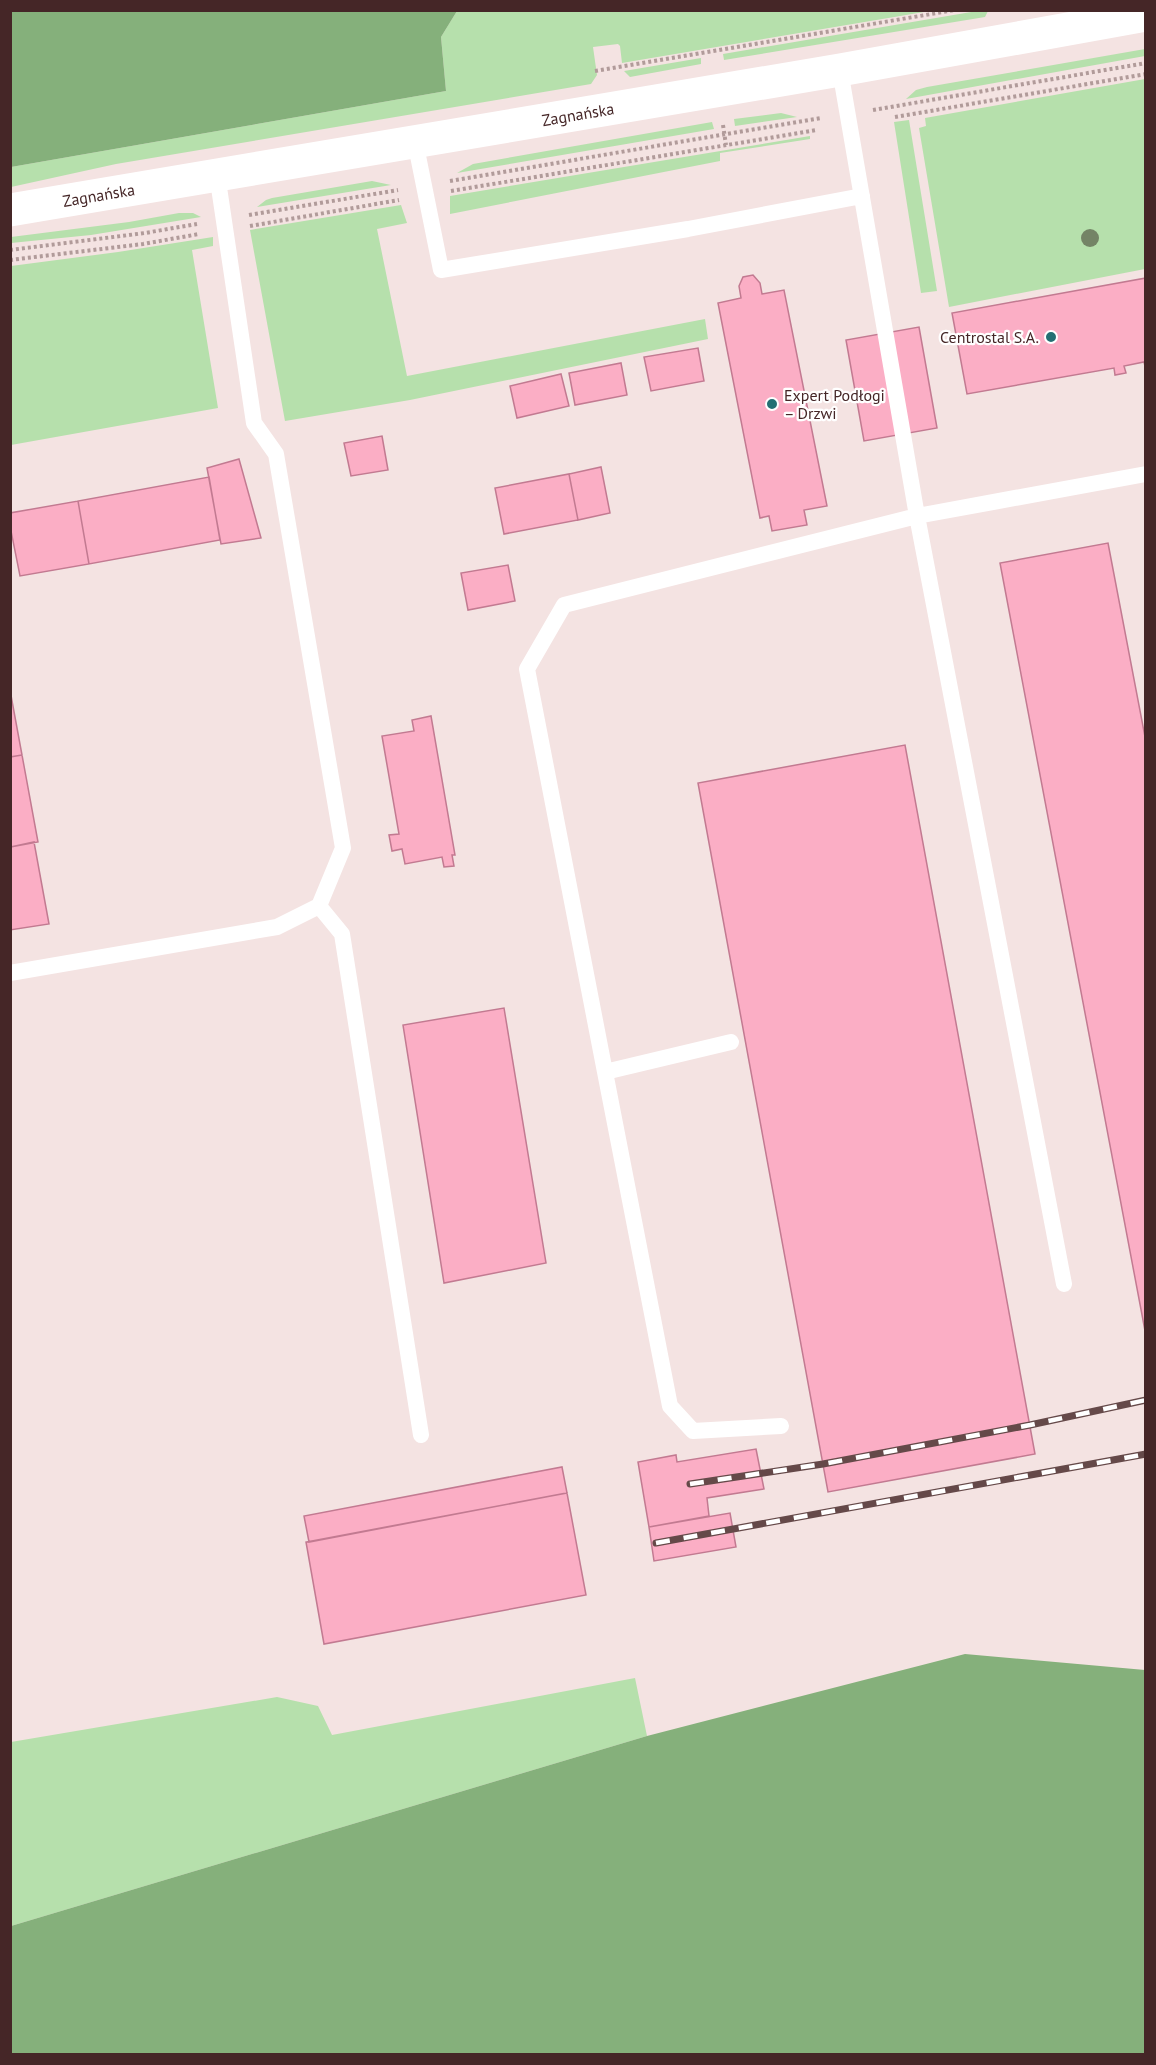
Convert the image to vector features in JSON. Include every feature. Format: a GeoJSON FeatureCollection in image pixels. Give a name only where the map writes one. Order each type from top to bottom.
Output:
{"type":"FeatureCollection","features":[{"type":"Feature","properties":{"kind":"street","name":"Zagnańska"},"geometry":{"type":"LineString","coordinates":[[10,210],[840,70],[1146,15]]}},
{"type":"Feature","properties":{"kind":"lane"},"geometry":{"type":"LineString","coordinates":[[840,70],[916,516],[1064,1284]]}},
{"type":"Feature","properties":{"kind":"lane"},"geometry":{"type":"LineString","coordinates":[[415,141],[441,270],[688,229],[862,196]]}},
{"type":"Feature","properties":{"kind":"lane"},"geometry":{"type":"LineString","coordinates":[[10,973],[277,927],[319,906],[343,848],[276,453],[254,423],[217,174]]}},
{"type":"Feature","properties":{"kind":"lane"},"geometry":{"type":"LineString","coordinates":[[781,1426],[693,1431],[670,1406],[527,669],[564,605],[916,516],[1146,474]]}},
{"type":"Feature","properties":{"kind":"lane"},"geometry":{"type":"LineString","coordinates":[[319,906],[342,934],[420,1435]]}},
{"type":"Feature","properties":{"kind":"lane"},"geometry":{"type":"LineString","coordinates":[[606,1072],[731,1042]]}},
{"type":"Feature","properties":{"kind":"path"},"geometry":{"type":"LineString","coordinates":[[595,71],[955,10]]}},
{"type":"Feature","properties":{"kind":"path"},"geometry":{"type":"LineString","coordinates":[[900,106],[1146,63]]}},
{"type":"Feature","properties":{"kind":"path"},"geometry":{"type":"LineString","coordinates":[[895,117],[1146,74]]}},
{"type":"Feature","properties":{"kind":"path"},"geometry":{"type":"LineString","coordinates":[[453,180],[806,120]]}},
{"type":"Feature","properties":{"kind":"path"},"geometry":{"type":"LineString","coordinates":[[722,121],[726,145]]}},
{"type":"Feature","properties":{"kind":"path"},"geometry":{"type":"LineString","coordinates":[[450,191],[817,130]]}},
{"type":"Feature","properties":{"kind":"path"},"geometry":{"type":"LineString","coordinates":[[252,214],[398,190]]}},
{"type":"Feature","properties":{"kind":"path"},"geometry":{"type":"LineString","coordinates":[[249,226],[401,199]]}},
{"type":"Feature","properties":{"kind":"path"},"geometry":{"type":"LineString","coordinates":[[10,250],[153,232],[206,222]]}},
{"type":"Feature","properties":{"kind":"path"},"geometry":{"type":"LineString","coordinates":[[10,260],[143,244],[200,234]]}},
{"type":"Feature","properties":{"kind":"green space"},"geometry":{"type":"Polygon","coordinates":[[[11,10],[457,11],[441,37],[446,91],[11,167],[11,10]]]}},
{"type":"Feature","properties":{"kind":"green space"},"geometry":{"type":"Polygon","coordinates":[[[457,11],[930,11],[622,63],[618,44],[593,47],[597,75],[591,84],[116,164],[11,187],[11,167],[446,91],[441,37],[457,11]]]}},
{"type":"Feature","properties":{"kind":"green space"},"geometry":{"type":"Polygon","coordinates":[[[988,11],[985,17],[724,60],[723,54],[988,11]]]}},
{"type":"Feature","properties":{"kind":"green space"},"geometry":{"type":"Polygon","coordinates":[[[1145,49],[1145,56],[906,99],[916,90],[927,87],[1145,49]]]}},
{"type":"Feature","properties":{"kind":"green space"},"geometry":{"type":"Polygon","coordinates":[[[701,58],[701,64],[630,77],[624,71],[701,58]]]}},
{"type":"Feature","properties":{"kind":"green space"},"geometry":{"type":"Polygon","coordinates":[[[1145,79],[1145,269],[949,307],[919,128],[926,126],[925,118],[1145,79]]]}},
{"type":"Feature","properties":{"kind":"green space"},"geometry":{"type":"Polygon","coordinates":[[[781,113],[797,117],[735,126],[734,119],[781,113]]]}},
{"type":"Feature","properties":{"kind":"green space"},"geometry":{"type":"Polygon","coordinates":[[[909,120],[937,291],[921,293],[894,122],[909,120]]]}},
{"type":"Feature","properties":{"kind":"green space"},"geometry":{"type":"Polygon","coordinates":[[[712,122],[714,129],[457,173],[473,164],[712,122]]]}},
{"type":"Feature","properties":{"kind":"green space"},"geometry":{"type":"Polygon","coordinates":[[[810,136],[810,139],[720,153],[720,161],[450,214],[450,196],[810,136]]]}},
{"type":"Feature","properties":{"kind":"green space"},"geometry":{"type":"Polygon","coordinates":[[[372,181],[391,185],[257,207],[272,198],[372,181]]]}},
{"type":"Feature","properties":{"kind":"green space"},"geometry":{"type":"Polygon","coordinates":[[[401,205],[407,223],[377,229],[407,376],[705,319],[708,339],[410,400],[285,421],[250,230],[401,205]]]}},
{"type":"Feature","properties":{"kind":"green space"},"geometry":{"type":"Polygon","coordinates":[[[179,213],[193,213],[201,217],[91,235],[11,243],[11,237],[129,222],[179,213]]]}},
{"type":"Feature","properties":{"kind":"green space"},"geometry":{"type":"Polygon","coordinates":[[[213,237],[213,246],[192,250],[218,408],[11,445],[11,266],[213,237]]]}},
{"type":"Feature","properties":{"kind":"green space"},"geometry":{"type":"Polygon","coordinates":[[[965,1654],[1145,1670],[1145,2054],[11,2054],[11,1926],[647,1736],[965,1654]]]}},
{"type":"Feature","properties":{"kind":"green space"},"geometry":{"type":"Polygon","coordinates":[[[635,1678],[647,1736],[11,1926],[11,1742],[277,1697],[318,1706],[332,1735],[635,1678]]]}},
{"type":"Feature","properties":{"kind":"building","name":"Expert Podłogi – Drzwi"},"geometry":{"type":"Polygon","coordinates":[[[753,275],[760,283],[762,294],[784,290],[827,506],[804,510],[807,525],[772,531],[769,516],[760,518],[718,303],[741,298],[739,286],[743,277],[753,275]]]}},
{"type":"Feature","properties":{"kind":"building","name":"Centrostal S.A."},"geometry":{"type":"Polygon","coordinates":[[[1146,278],[1146,370],[1144,362],[1124,366],[1126,373],[1115,375],[1114,368],[967,394],[952,313],[1146,278]]]}},
{"type":"Feature","properties":{"kind":"building"},"geometry":{"type":"Polygon","coordinates":[[[919,327],[937,428],[864,441],[846,340],[919,327]]]}},
{"type":"Feature","properties":{"kind":"building"},"geometry":{"type":"Polygon","coordinates":[[[698,348],[704,381],[651,391],[644,357],[698,348]]]}},
{"type":"Feature","properties":{"kind":"building"},"geometry":{"type":"Polygon","coordinates":[[[621,363],[627,395],[575,405],[569,373],[621,363]]]}},
{"type":"Feature","properties":{"kind":"building"},"geometry":{"type":"Polygon","coordinates":[[[561,374],[569,406],[517,418],[510,386],[561,374]]]}},
{"type":"Feature","properties":{"kind":"building"},"geometry":{"type":"Polygon","coordinates":[[[382,436],[388,470],[351,476],[344,443],[382,436]]]}},
{"type":"Feature","properties":{"kind":"building"},"geometry":{"type":"Polygon","coordinates":[[[239,459],[261,538],[221,544],[207,468],[239,459]]]}},
{"type":"Feature","properties":{"kind":"building"},"geometry":{"type":"Polygon","coordinates":[[[601,467],[610,513],[578,520],[569,474],[601,467]]]}},
{"type":"Feature","properties":{"kind":"building"},"geometry":{"type":"Polygon","coordinates":[[[569,474],[578,520],[504,534],[495,488],[569,474]]]}},
{"type":"Feature","properties":{"kind":"building"},"geometry":{"type":"Polygon","coordinates":[[[209,477],[220,540],[89,564],[78,501],[209,477]]]}},
{"type":"Feature","properties":{"kind":"building"},"geometry":{"type":"Polygon","coordinates":[[[78,501],[89,564],[20,576],[10,526],[10,513],[78,501]]]}},
{"type":"Feature","properties":{"kind":"building"},"geometry":{"type":"Polygon","coordinates":[[[1108,543],[1146,742],[1146,1336],[1000,563],[1108,543]]]}},
{"type":"Feature","properties":{"kind":"building"},"geometry":{"type":"Polygon","coordinates":[[[508,565],[515,601],[468,610],[461,573],[508,565]]]}},
{"type":"Feature","properties":{"kind":"building"},"geometry":{"type":"Polygon","coordinates":[[[10,690],[22,755],[10,757],[10,690]]]}},
{"type":"Feature","properties":{"kind":"building"},"geometry":{"type":"Polygon","coordinates":[[[431,716],[455,855],[452,855],[454,866],[444,867],[442,857],[405,864],[402,849],[392,851],[389,835],[399,834],[382,736],[414,731],[412,720],[431,716]]]}},
{"type":"Feature","properties":{"kind":"building"},"geometry":{"type":"Polygon","coordinates":[[[905,745],[1035,1454],[828,1492],[698,783],[905,745]]]}},
{"type":"Feature","properties":{"kind":"building"},"geometry":{"type":"Polygon","coordinates":[[[22,755],[38,842],[10,847],[10,757],[22,755]]]}},
{"type":"Feature","properties":{"kind":"building"},"geometry":{"type":"Polygon","coordinates":[[[34,842],[49,924],[10,930],[10,847],[34,842]]]}},
{"type":"Feature","properties":{"kind":"building"},"geometry":{"type":"Polygon","coordinates":[[[504,1008],[546,1263],[444,1283],[403,1025],[504,1008]]]}},
{"type":"Feature","properties":{"kind":"building"},"geometry":{"type":"Polygon","coordinates":[[[756,1449],[764,1489],[707,1498],[709,1516],[649,1527],[638,1462],[676,1455],[677,1462],[756,1449]]]}},
{"type":"Feature","properties":{"kind":"building"},"geometry":{"type":"Polygon","coordinates":[[[562,1467],[567,1493],[309,1542],[304,1516],[562,1467]]]}},
{"type":"Feature","properties":{"kind":"building"},"geometry":{"type":"Polygon","coordinates":[[[567,1493],[586,1595],[324,1644],[306,1542],[567,1493]]]}},
{"type":"Feature","properties":{"kind":"building"},"geometry":{"type":"Polygon","coordinates":[[[730,1513],[736,1547],[654,1561],[649,1527],[730,1513]]]}},
{"type":"Feature","properties":{"kind":"railway"},"geometry":{"type":"LineString","coordinates":[[690,1484],[823,1464],[1030,1425],[1146,1400]]}},
{"type":"Feature","properties":{"kind":"railway"},"geometry":{"type":"LineString","coordinates":[[656,1543],[1146,1454]]}},
{"type":"Feature","properties":{"kind":"place","name":"Centrostal S.A."},"geometry":{"type":"Point","coordinates":[1051,337]}},
{"type":"Feature","properties":{"kind":"place","name":"Expert Podłogi – Drzwi"},"geometry":{"type":"Point","coordinates":[772,404]}}]}
